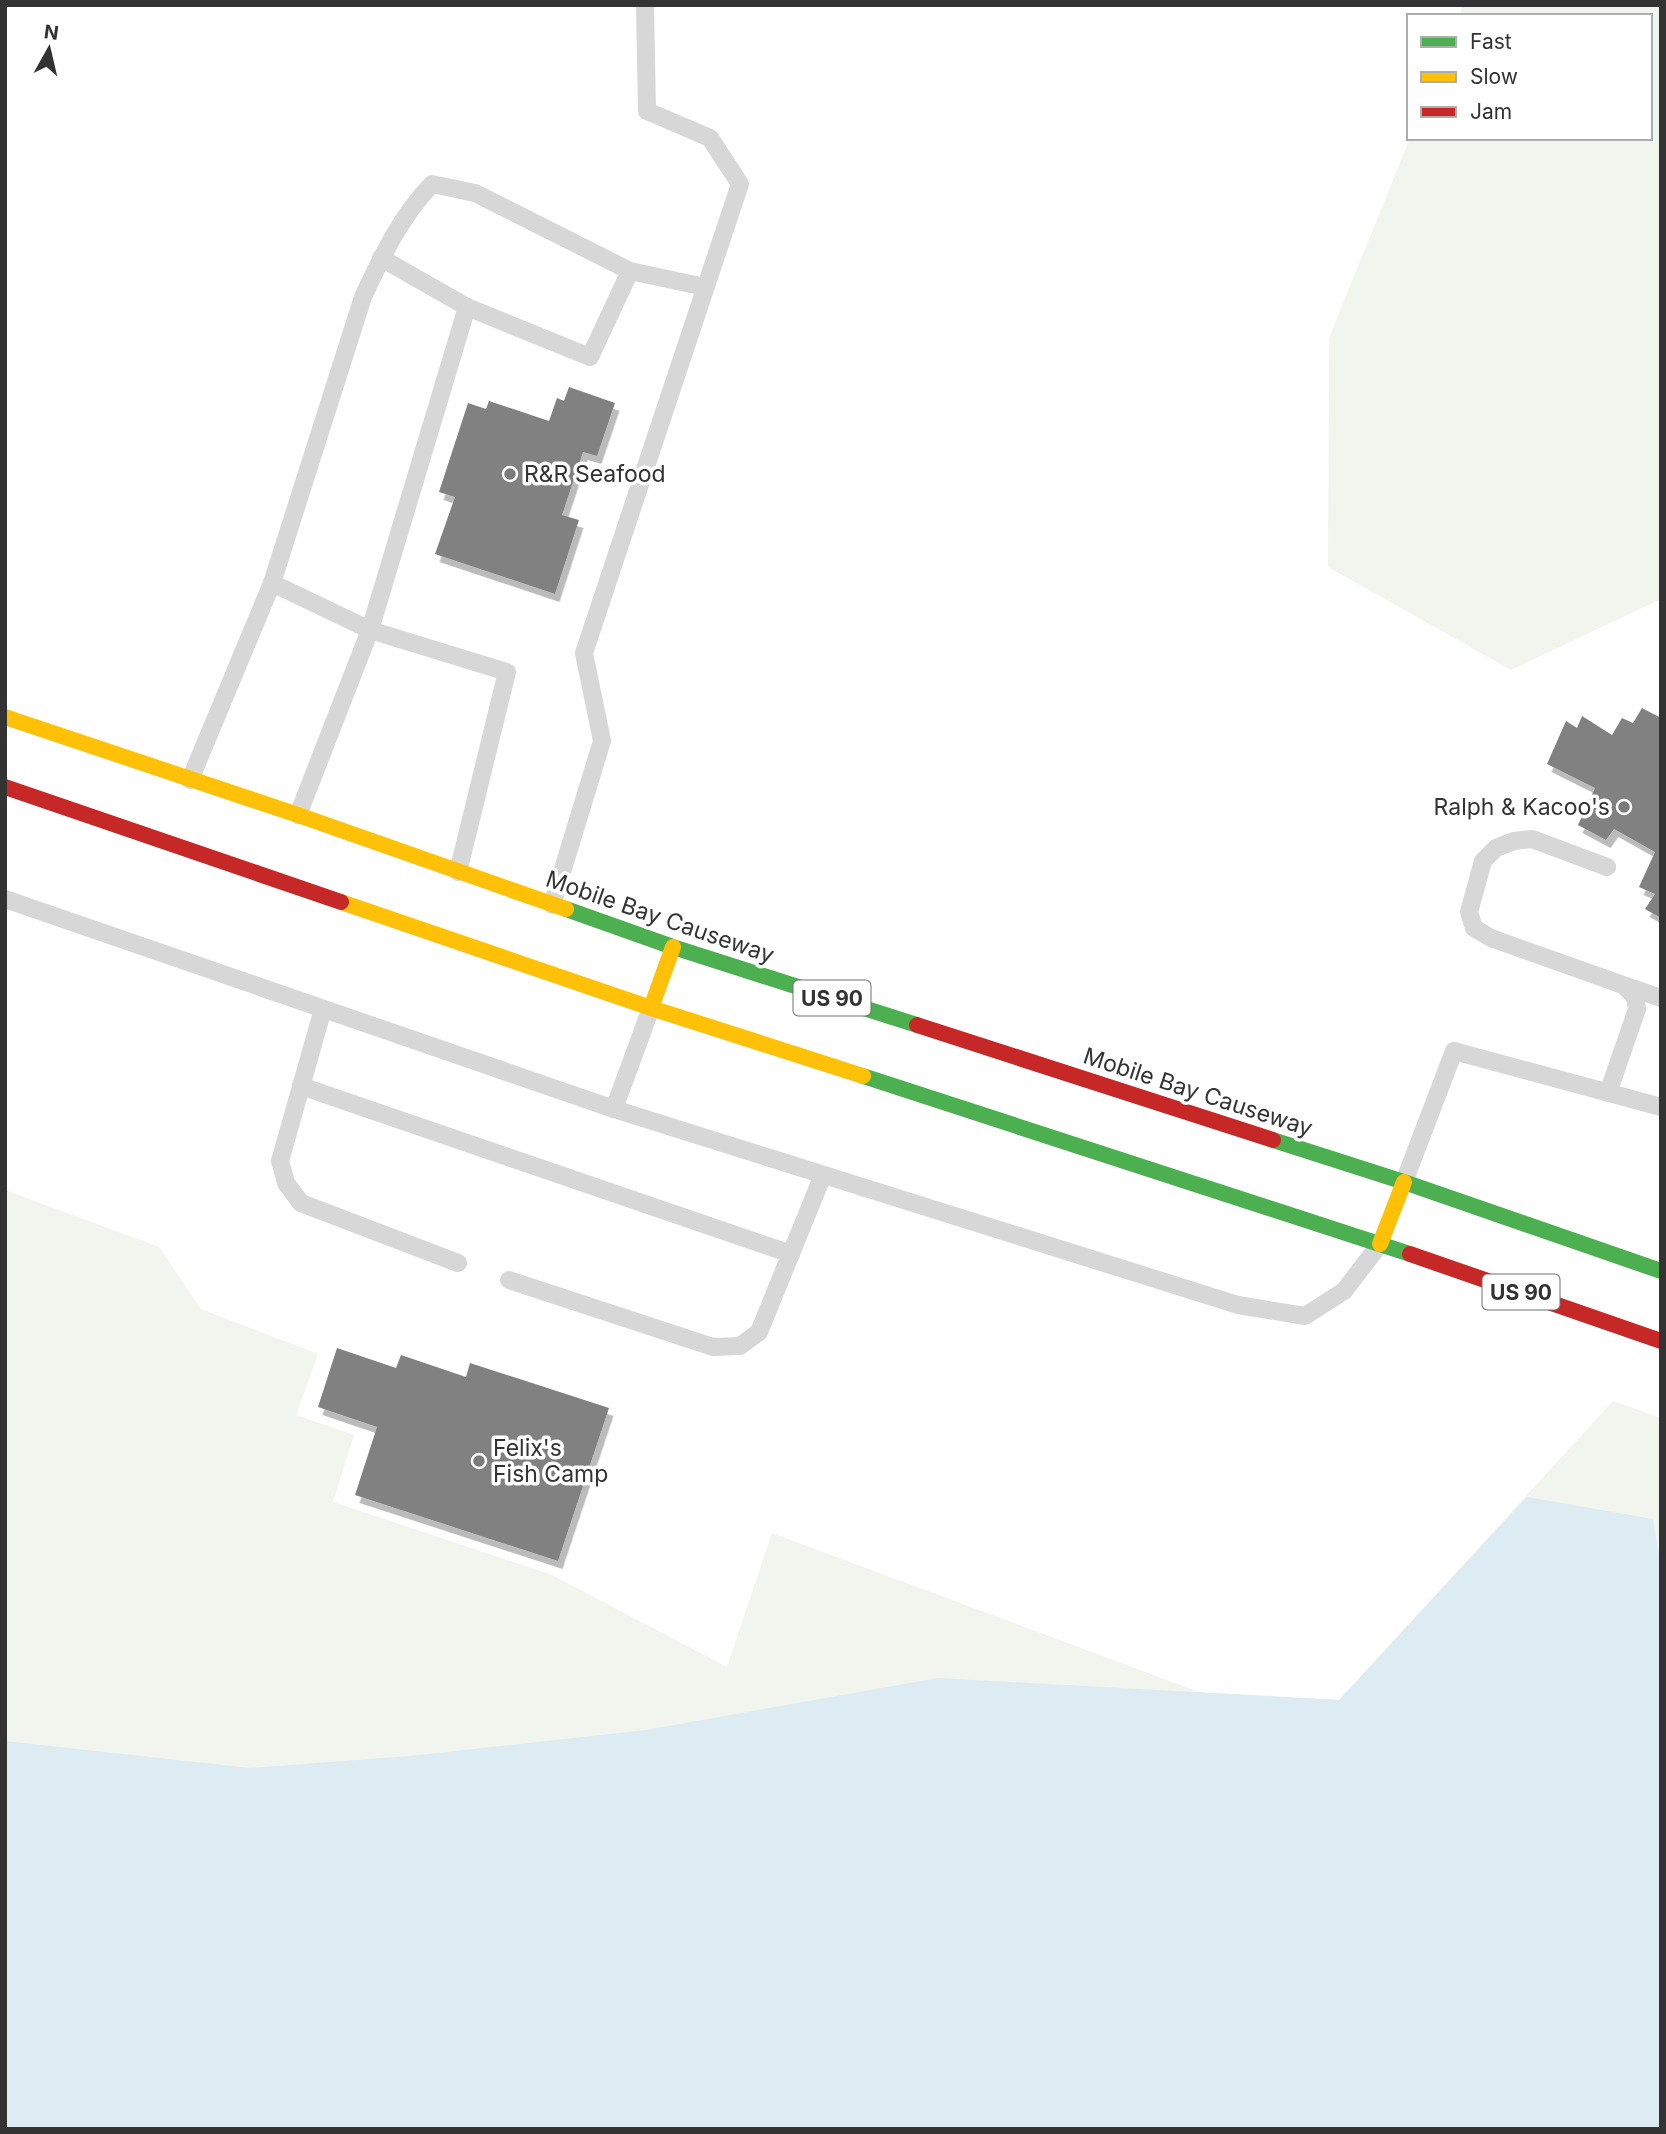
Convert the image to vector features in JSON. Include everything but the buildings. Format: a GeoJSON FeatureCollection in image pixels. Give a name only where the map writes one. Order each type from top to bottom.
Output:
{"type":"FeatureCollection","features":[{"type":"Feature","properties":{"kind":"main road","name":"Mobile Bay Causeway"},"geometry":{"type":"LineString","coordinates":[[5,717],[673,947],[1404,1182],[1661,1271]]}},
{"type":"Feature","properties":{"kind":"main road","name":"US 90"},"geometry":{"type":"LineString","coordinates":[[5,787],[651,1008],[1380,1244],[1661,1340]]}},
{"type":"Feature","properties":{"kind":"main road"},"geometry":{"type":"LineString","coordinates":[[651,1008],[673,947]]}},
{"type":"Feature","properties":{"kind":"main road"},"geometry":{"type":"LineString","coordinates":[[1380,1244],[1404,1182]]}},
{"type":"Feature","properties":{"kind":"lane"},"geometry":{"type":"LineString","coordinates":[[552,905],[602,741],[584,653],[740,184],[710,138],[647,111],[645,5]]}},
{"type":"Feature","properties":{"kind":"lane"},"geometry":{"type":"LineString","coordinates":[[190,780],[272,583],[363,297],[381,258],[412,205],[432,184],[475,193],[630,271],[705,286]]}},
{"type":"Feature","properties":{"kind":"lane"},"geometry":{"type":"LineString","coordinates":[[381,258],[467,307],[590,356],[630,271]]}},
{"type":"Feature","properties":{"kind":"lane"},"geometry":{"type":"LineString","coordinates":[[298,816],[370,629],[467,307]]}},
{"type":"Feature","properties":{"kind":"lane"},"geometry":{"type":"LineString","coordinates":[[272,583],[370,629],[507,673],[458,872]]}},
{"type":"Feature","properties":{"kind":"lane"},"geometry":{"type":"LineString","coordinates":[[1607,867],[1532,839],[1514,841],[1496,848],[1483,861],[1468,912],[1474,928],[1491,938],[1661,998]]}},
{"type":"Feature","properties":{"kind":"lane"},"geometry":{"type":"LineString","coordinates":[[5,899],[614,1109],[1238,1305],[1305,1317],[1344,1291],[1380,1244]]}},
{"type":"Feature","properties":{"kind":"lane"},"geometry":{"type":"LineString","coordinates":[[1608,1093],[1637,1009],[1635,997],[1623,985]]}},
{"type":"Feature","properties":{"kind":"lane"},"geometry":{"type":"LineString","coordinates":[[614,1109],[651,1008]]}},
{"type":"Feature","properties":{"kind":"lane"},"geometry":{"type":"LineString","coordinates":[[323,1009],[279,1161],[286,1183],[301,1203],[458,1263]]}},
{"type":"Feature","properties":{"kind":"lane"},"geometry":{"type":"LineString","coordinates":[[1404,1182],[1454,1051],[1661,1107]]}},
{"type":"Feature","properties":{"kind":"lane"},"geometry":{"type":"LineString","coordinates":[[301,1086],[791,1254]]}},
{"type":"Feature","properties":{"kind":"lane"},"geometry":{"type":"LineString","coordinates":[[509,1280],[713,1347],[740,1346],[759,1332],[823,1175]]}},
{"type":"Feature","properties":{"kind":"shaded area"},"geometry":{"type":"Polygon","coordinates":[[[1463,5],[1661,5],[1661,599],[1511,670],[1328,567],[1329,338],[1409,140],[1652,140],[1652,14],[1460,14],[1463,5]]]}},
{"type":"Feature","properties":{"kind":"shaded area"},"geometry":{"type":"Polygon","coordinates":[[[5,1190],[159,1247],[201,1309],[318,1354],[296,1415],[354,1435],[333,1502],[552,1575],[727,1667],[772,1533],[1199,1692],[1339,1700],[1613,1401],[1661,1418],[1661,2129],[236,2129],[5,2053],[5,1190]]]}},
{"type":"Feature","properties":{"kind":"shaded area"},"geometry":{"type":"Polygon","coordinates":[[[1527,1497],[1653,1519],[1661,1568],[1661,2129],[5,2129],[5,1741],[250,1768],[410,1756],[646,1730],[938,1678],[1339,1700],[1527,1497]]]}},
{"type":"Feature","properties":{"kind":"traffic: fast"},"geometry":{"type":"LineString","coordinates":[[566,909],[673,947],[917,1025]]}},
{"type":"Feature","properties":{"kind":"traffic: fast"},"geometry":{"type":"LineString","coordinates":[[863,1076],[1410,1254]]}},
{"type":"Feature","properties":{"kind":"traffic: fast"},"geometry":{"type":"LineString","coordinates":[[1273,1140],[1404,1182],[1661,1271]]}},
{"type":"Feature","properties":{"kind":"traffic: slow"},"geometry":{"type":"LineString","coordinates":[[5,717],[298,815],[566,909]]}},
{"type":"Feature","properties":{"kind":"traffic: slow"},"geometry":{"type":"LineString","coordinates":[[341,902],[651,1008],[863,1076]]}},
{"type":"Feature","properties":{"kind":"traffic: slow"},"geometry":{"type":"LineString","coordinates":[[651,1008],[673,947]]}},
{"type":"Feature","properties":{"kind":"traffic: slow"},"geometry":{"type":"LineString","coordinates":[[1380,1244],[1404,1182]]}},
{"type":"Feature","properties":{"kind":"traffic: jam"},"geometry":{"type":"LineString","coordinates":[[5,787],[341,902]]}},
{"type":"Feature","properties":{"kind":"traffic: jam"},"geometry":{"type":"LineString","coordinates":[[917,1025],[1273,1140]]}},
{"type":"Feature","properties":{"kind":"traffic: jam"},"geometry":{"type":"LineString","coordinates":[[1410,1254],[1661,1341]]}},
{"type":"Feature","properties":{"kind":"place","name":"R&R Seafood"},"geometry":{"type":"Point","coordinates":[510,474]}},
{"type":"Feature","properties":{"kind":"place","name":"Ralph & Kacoo's"},"geometry":{"type":"Point","coordinates":[1624,807]}},
{"type":"Feature","properties":{"kind":"place","name":"Felix's Fish Camp"},"geometry":{"type":"Point","coordinates":[479,1461]}}]}
